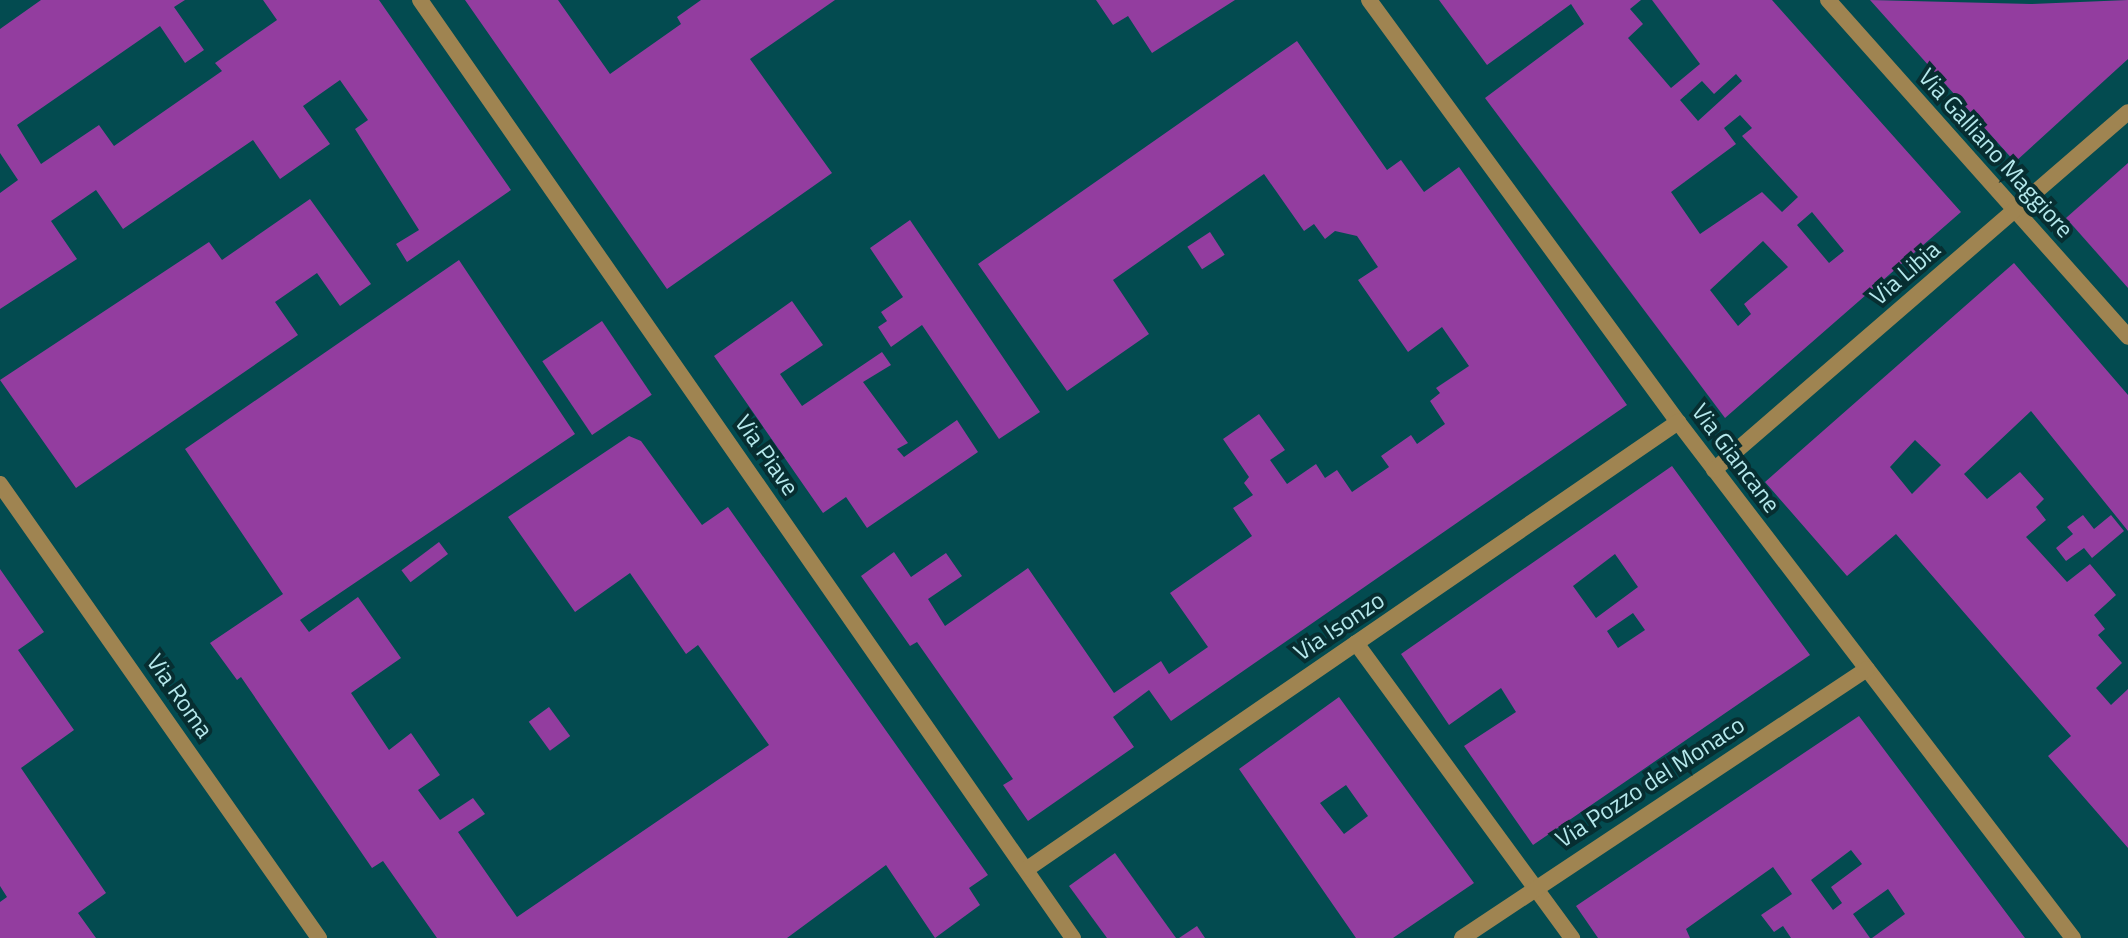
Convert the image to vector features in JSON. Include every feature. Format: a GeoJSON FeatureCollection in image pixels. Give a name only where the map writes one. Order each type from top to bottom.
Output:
{"type":"FeatureCollection","features":[{"type":"Feature","properties":{"kind":"street","name":"Via Piave"},"geometry":{"type":"LineString","coordinates":[[420,0],[1073,938]]}},
{"type":"Feature","properties":{"kind":"street","name":"Via Giancane"},"geometry":{"type":"LineString","coordinates":[[1369,0],[1714,470],[2073,938]]}},
{"type":"Feature","properties":{"kind":"street","name":"Via Galliano Maggiore"},"geometry":{"type":"LineString","coordinates":[[1828,0],[2128,337]]}},
{"type":"Feature","properties":{"kind":"street","name":"Via Libia"},"geometry":{"type":"LineString","coordinates":[[1714,470],[2128,112]]}},
{"type":"Feature","properties":{"kind":"street","name":"Via Isonzo"},"geometry":{"type":"LineString","coordinates":[[1027,869],[1678,422]]}},
{"type":"Feature","properties":{"kind":"street","name":"Via Roma"},"geometry":{"type":"LineString","coordinates":[[0,484],[319,938]]}},
{"type":"Feature","properties":{"kind":"street"},"geometry":{"type":"LineString","coordinates":[[1356,643],[1572,938]]}},
{"type":"Feature","properties":{"kind":"street","name":"Via Pozzo del Monaco"},"geometry":{"type":"LineString","coordinates":[[1462,938],[1536,885],[1867,669]]}},
{"type":"Feature","properties":{"kind":"building"},"geometry":{"type":"Polygon","coordinates":[[[41,0],[185,0],[174,7],[204,50],[185,63],[160,26],[17,125],[41,164],[99,125],[114,146],[222,71],[215,63],[277,20],[263,0],[379,0],[511,190],[407,262],[396,244],[419,230],[355,129],[368,120],[340,80],[303,106],[330,144],[280,179],[253,140],[123,229],[96,190],[51,221],[77,259],[0,309],[0,193],[18,180],[0,153],[0,29],[41,0]]]}},
{"type":"Feature","properties":{"kind":"building"},"geometry":{"type":"Polygon","coordinates":[[[465,0],[558,0],[610,74],[681,24],[677,17],[701,0],[835,0],[750,59],[832,173],[667,289],[465,0]]]}},
{"type":"Feature","properties":{"kind":"building"},"geometry":{"type":"Polygon","coordinates":[[[1096,0],[1235,0],[1152,53],[1128,16],[1113,25],[1096,0]]]}},
{"type":"Feature","properties":{"kind":"building"},"geometry":{"type":"Polygon","coordinates":[[[1439,0],[1641,0],[1630,9],[1643,24],[1628,38],[1671,88],[1700,64],[1652,0],[1772,0],[1961,212],[1725,418],[1485,98],[1584,24],[1571,4],[1487,65],[1439,0]],[[1736,74],[1714,94],[1702,81],[1680,100],[1698,121],[1742,81],[1736,74]],[[1740,115],[1724,128],[1736,144],[1671,192],[1700,234],[1762,192],[1782,212],[1798,197],[1742,136],[1752,128],[1740,115]],[[1812,212],[1797,225],[1829,263],[1844,251],[1812,212]],[[1763,241],[1710,290],[1738,326],[1751,314],[1744,304],[1788,267],[1763,241]]]}},
{"type":"Feature","properties":{"kind":"building"},"geometry":{"type":"Polygon","coordinates":[[[1870,0],[2031,4],[2128,0],[2128,59],[2015,162],[1870,0]]]}},
{"type":"Feature","properties":{"kind":"building"},"geometry":{"type":"Polygon","coordinates":[[[1297,41],[1387,170],[1401,160],[1424,192],[1459,167],[1627,405],[1171,721],[1149,690],[1113,717],[1134,747],[1028,821],[1003,785],[1013,779],[917,642],[910,646],[861,576],[894,552],[911,577],[946,553],[962,576],[928,599],[945,626],[1028,568],[1114,693],[1161,661],[1169,674],[1208,647],[1170,593],[1252,536],[1233,508],[1253,495],[1244,483],[1249,477],[1223,439],[1259,414],[1285,450],[1270,460],[1287,484],[1316,464],[1325,478],[1337,470],[1352,492],[1389,467],[1381,456],[1411,435],[1417,444],[1445,424],[1430,401],[1440,393],[1436,388],[1469,366],[1442,327],[1408,352],[1358,280],[1378,267],[1357,236],[1335,231],[1325,239],[1314,224],[1304,231],[1264,174],[1113,280],[1149,334],[1067,391],[978,264],[1297,41]]]}},
{"type":"Feature","properties":{"kind":"building"},"geometry":{"type":"Polygon","coordinates":[[[2128,163],[2128,288],[2066,218],[2128,163]]]}},
{"type":"Feature","properties":{"kind":"building"},"geometry":{"type":"Polygon","coordinates":[[[310,199],[371,284],[340,306],[317,273],[275,302],[298,335],[76,488],[0,380],[209,242],[222,260],[310,199]]]}},
{"type":"Feature","properties":{"kind":"building"},"geometry":{"type":"Polygon","coordinates":[[[910,220],[1040,412],[999,439],[922,325],[891,347],[878,327],[887,321],[881,312],[903,297],[870,248],[910,220]]]}},
{"type":"Feature","properties":{"kind":"building"},"geometry":{"type":"Polygon","coordinates":[[[1210,232],[1225,255],[1202,269],[1187,247],[1210,232]]]}},
{"type":"Feature","properties":{"kind":"building"},"geometry":{"type":"Polygon","coordinates":[[[459,260],[575,434],[300,620],[309,632],[358,597],[401,658],[351,693],[389,750],[411,733],[440,775],[418,790],[440,820],[473,798],[485,814],[458,832],[517,917],[769,745],[698,645],[686,654],[630,573],[575,612],[508,517],[629,436],[641,441],[702,525],[728,507],[988,875],[969,888],[980,905],[935,938],[886,865],[787,938],[437,938],[383,861],[372,868],[241,677],[237,680],[210,643],[283,594],[185,449],[459,260]]]}},
{"type":"Feature","properties":{"kind":"building"},"geometry":{"type":"Polygon","coordinates":[[[2014,263],[2128,395],[2128,531],[2031,411],[1964,474],[1987,499],[2020,472],[2044,499],[2036,507],[2046,520],[2026,537],[2067,582],[2090,564],[2116,595],[2094,615],[2105,629],[2098,635],[2122,663],[2096,688],[2111,705],[2128,689],[2128,848],[2048,756],[2071,736],[1896,534],[1847,576],[1765,482],[2014,263]],[[1915,440],[1890,467],[1912,494],[1941,465],[1915,440]]]}},
{"type":"Feature","properties":{"kind":"building"},"geometry":{"type":"Polygon","coordinates":[[[792,301],[823,345],[780,374],[802,406],[882,352],[891,365],[863,382],[908,443],[897,449],[904,457],[957,420],[978,452],[867,528],[846,497],[823,513],[714,356],[792,301]]]}},
{"type":"Feature","properties":{"kind":"building"},"geometry":{"type":"Polygon","coordinates":[[[602,321],[652,395],[592,435],[542,361],[602,321]]]}},
{"type":"Feature","properties":{"kind":"building"},"geometry":{"type":"Polygon","coordinates":[[[1672,466],[1810,655],[1533,845],[1464,746],[1516,712],[1501,688],[1449,725],[1401,654],[1672,466]],[[1615,554],[1573,586],[1596,618],[1638,587],[1615,554]],[[1633,613],[1607,631],[1618,648],[1645,630],[1633,613]]]}},
{"type":"Feature","properties":{"kind":"building"},"geometry":{"type":"Polygon","coordinates":[[[2083,515],[2094,529],[2111,515],[2124,531],[2092,558],[2084,548],[2066,561],[2056,548],[2073,534],[2067,527],[2083,515]]]}},
{"type":"Feature","properties":{"kind":"building"},"geometry":{"type":"Polygon","coordinates":[[[439,542],[448,554],[410,582],[401,570],[439,542]]]}},
{"type":"Feature","properties":{"kind":"building"},"geometry":{"type":"Polygon","coordinates":[[[0,569],[44,632],[18,650],[74,730],[21,768],[106,893],[78,913],[96,938],[0,938],[0,902],[7,897],[0,886],[0,569]]]}},
{"type":"Feature","properties":{"kind":"building"},"geometry":{"type":"Polygon","coordinates":[[[1339,697],[1474,883],[1393,938],[1356,938],[1239,769],[1339,697]],[[1346,785],[1320,803],[1344,834],[1368,816],[1346,785]]]}},
{"type":"Feature","properties":{"kind":"building"},"geometry":{"type":"Polygon","coordinates":[[[549,707],[570,736],[550,751],[529,722],[549,707]]]}},
{"type":"Feature","properties":{"kind":"building"},"geometry":{"type":"Polygon","coordinates":[[[1859,716],[2025,938],[1872,938],[1905,914],[1888,889],[1853,914],[1870,938],[1791,938],[1783,926],[1774,932],[1761,915],[1792,894],[1773,867],[1686,929],[1690,938],[1598,938],[1576,906],[1859,716]],[[1851,850],[1811,880],[1833,910],[1842,903],[1831,887],[1862,864],[1851,850]]]}},
{"type":"Feature","properties":{"kind":"building"},"geometry":{"type":"Polygon","coordinates":[[[1115,853],[1176,938],[1107,938],[1069,886],[1115,853]]]}},
{"type":"Feature","properties":{"kind":"building"},"geometry":{"type":"Polygon","coordinates":[[[1197,926],[1205,938],[1179,938],[1197,926]]]}}]}
